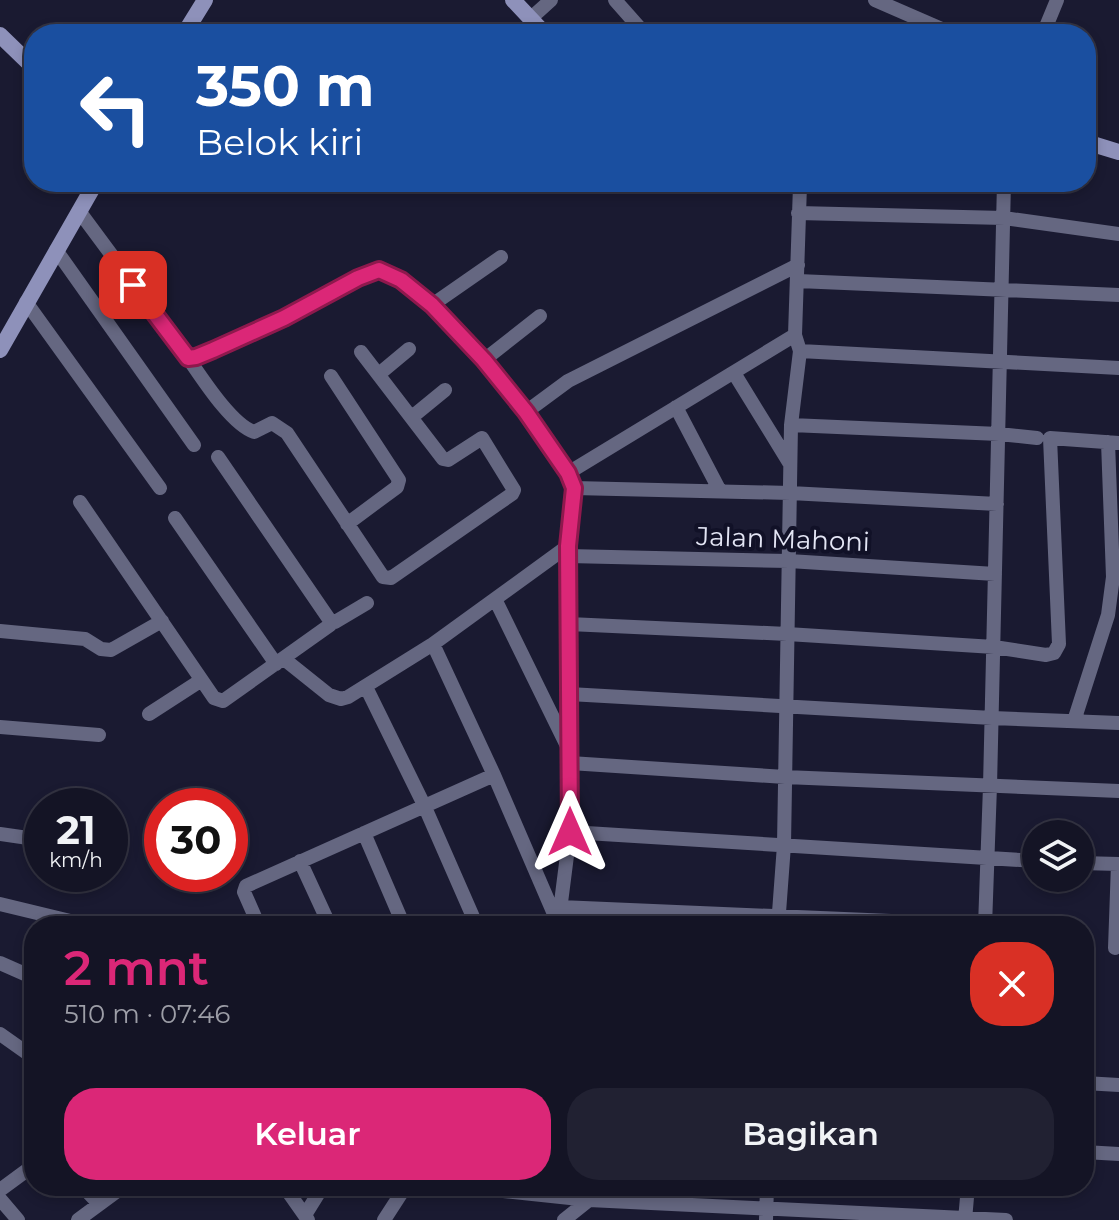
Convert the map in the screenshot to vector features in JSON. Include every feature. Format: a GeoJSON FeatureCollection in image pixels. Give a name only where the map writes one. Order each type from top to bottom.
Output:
{"type":"FeatureCollection","features":[{"type":"Feature","properties":{"kind":"street"},"geometry":{"type":"LineString","coordinates":[[190,24],[205,0]]}},
{"type":"Feature","properties":{"kind":"street"},"geometry":{"type":"LineString","coordinates":[[513,0],[535,24]]}},
{"type":"Feature","properties":{"kind":"street"},"geometry":{"type":"LineString","coordinates":[[530,19],[551,0]]}},
{"type":"Feature","properties":{"kind":"street"},"geometry":{"type":"LineString","coordinates":[[615,0],[634,22]]}},
{"type":"Feature","properties":{"kind":"street"},"geometry":{"type":"LineString","coordinates":[[875,0],[930,24]]}},
{"type":"Feature","properties":{"kind":"street"},"geometry":{"type":"LineString","coordinates":[[1047,24],[1057,0]]}},
{"type":"Feature","properties":{"kind":"street"},"geometry":{"type":"LineString","coordinates":[[0,35],[24,58]]}},
{"type":"Feature","properties":{"kind":"street"},"geometry":{"type":"LineString","coordinates":[[1096,145],[1119,152]]}},
{"type":"Feature","properties":{"kind":"street"},"geometry":{"type":"LineString","coordinates":[[0,350],[90,192]]}},
{"type":"Feature","properties":{"kind":"street"},"geometry":{"type":"LineString","coordinates":[[778,916],[784,845],[791,425],[800,351],[795,335],[798,213],[805,192]]}},
{"type":"Feature","properties":{"kind":"street"},"geometry":{"type":"LineString","coordinates":[[985,916],[1004,192]]}},
{"type":"Feature","properties":{"kind":"street"},"geometry":{"type":"LineString","coordinates":[[79,211],[223,406],[248,430],[254,432],[272,423],[287,433],[383,577],[391,578],[513,492],[482,438],[446,461],[361,352]]}},
{"type":"Feature","properties":{"kind":"street"},"geometry":{"type":"LineString","coordinates":[[798,213],[1004,218],[1119,234]]}},
{"type":"Feature","properties":{"kind":"street"},"geometry":{"type":"LineString","coordinates":[[56,250],[194,445]]}},
{"type":"Feature","properties":{"kind":"street"},"geometry":{"type":"LineString","coordinates":[[432,305],[501,257]]}},
{"type":"Feature","properties":{"kind":"street"},"geometry":{"type":"LineString","coordinates":[[526,412],[568,381],[798,265]]}},
{"type":"Feature","properties":{"kind":"street"},"geometry":{"type":"LineString","coordinates":[[188,358],[270,325],[379,270],[401,280],[432,305],[484,360],[526,412],[568,473],[574,488],[568,551],[570,832],[559,916]]}},
{"type":"Feature","properties":{"kind":"street"},"geometry":{"type":"LineString","coordinates":[[798,281],[1119,295]]}},
{"type":"Feature","properties":{"kind":"street"},"geometry":{"type":"LineString","coordinates":[[26,302],[160,488]]}},
{"type":"Feature","properties":{"kind":"street"},"geometry":{"type":"LineString","coordinates":[[484,360],[540,316]]}},
{"type":"Feature","properties":{"kind":"street"},"geometry":{"type":"LineString","coordinates":[[568,473],[795,335]]}},
{"type":"Feature","properties":{"kind":"street"},"geometry":{"type":"LineString","coordinates":[[379,374],[409,349]]}},
{"type":"Feature","properties":{"kind":"street"},"geometry":{"type":"LineString","coordinates":[[800,351],[1119,368]]}},
{"type":"Feature","properties":{"kind":"street"},"geometry":{"type":"LineString","coordinates":[[734,373],[790,464]]}},
{"type":"Feature","properties":{"kind":"street"},"geometry":{"type":"LineString","coordinates":[[331,376],[399,480],[397,487],[347,524]]}},
{"type":"Feature","properties":{"kind":"street"},"geometry":{"type":"LineString","coordinates":[[412,417],[445,390]]}},
{"type":"Feature","properties":{"kind":"street"},"geometry":{"type":"LineString","coordinates":[[676,407],[720,491]]}},
{"type":"Feature","properties":{"kind":"street"},"geometry":{"type":"LineString","coordinates":[[791,425],[1037,438]]}},
{"type":"Feature","properties":{"kind":"street"},"geometry":{"type":"LineString","coordinates":[[569,624],[787,634],[994,647],[1046,655],[1054,653],[1059,644],[1050,438],[1114,442],[1110,603],[1074,721]]}},
{"type":"Feature","properties":{"kind":"street"},"geometry":{"type":"LineString","coordinates":[[218,457],[331,622]]}},
{"type":"Feature","properties":{"kind":"street"},"geometry":{"type":"LineString","coordinates":[[574,488],[790,493],[997,504]]}},
{"type":"Feature","properties":{"kind":"street"},"geometry":{"type":"LineString","coordinates":[[80,502],[214,698],[223,701],[331,622],[367,603]]}},
{"type":"Feature","properties":{"kind":"street"},"geometry":{"type":"LineString","coordinates":[[175,518],[280,662],[341,699],[366,687],[433,644],[568,551]]}},
{"type":"Feature","properties":{"kind":"street","name":"Jalan Mahoni"},"geometry":{"type":"LineString","coordinates":[[568,551],[995,574]]}},
{"type":"Feature","properties":{"kind":"street"},"geometry":{"type":"LineString","coordinates":[[495,599],[570,757]]}},
{"type":"Feature","properties":{"kind":"street"},"geometry":{"type":"LineString","coordinates":[[0,631],[85,639],[101,649],[111,650],[162,621]]}},
{"type":"Feature","properties":{"kind":"street"},"geometry":{"type":"LineString","coordinates":[[433,644],[494,775],[554,916]]}},
{"type":"Feature","properties":{"kind":"street"},"geometry":{"type":"LineString","coordinates":[[149,714],[200,681]]}},
{"type":"Feature","properties":{"kind":"street"},"geometry":{"type":"LineString","coordinates":[[366,687],[424,805],[473,916]]}},
{"type":"Feature","properties":{"kind":"street"},"geometry":{"type":"LineString","coordinates":[[569,694],[1119,723]]}},
{"type":"Feature","properties":{"kind":"street"},"geometry":{"type":"LineString","coordinates":[[0,727],[99,735]]}},
{"type":"Feature","properties":{"kind":"street"},"geometry":{"type":"LineString","coordinates":[[570,757],[785,777],[1119,791]]}},
{"type":"Feature","properties":{"kind":"street"},"geometry":{"type":"LineString","coordinates":[[255,916],[244,892],[246,886],[494,775]]}},
{"type":"Feature","properties":{"kind":"street"},"geometry":{"type":"LineString","coordinates":[[570,832],[1022,860]]}},
{"type":"Feature","properties":{"kind":"street"},"geometry":{"type":"LineString","coordinates":[[364,833],[400,916]]}},
{"type":"Feature","properties":{"kind":"street"},"geometry":{"type":"LineString","coordinates":[[0,834],[24,837]]}},
{"type":"Feature","properties":{"kind":"street"},"geometry":{"type":"LineString","coordinates":[[300,861],[325,916]]}},
{"type":"Feature","properties":{"kind":"street"},"geometry":{"type":"LineString","coordinates":[[1094,863],[1118,864],[1115,948]]}},
{"type":"Feature","properties":{"kind":"street"},"geometry":{"type":"LineString","coordinates":[[0,904],[50,916]]}},
{"type":"Feature","properties":{"kind":"street"},"geometry":{"type":"LineString","coordinates":[[560,907],[700,916]]}},
{"type":"Feature","properties":{"kind":"street"},"geometry":{"type":"LineString","coordinates":[[0,963],[24,974]]}},
{"type":"Feature","properties":{"kind":"street"},"geometry":{"type":"LineString","coordinates":[[0,1034],[24,1051]]}},
{"type":"Feature","properties":{"kind":"street"},"geometry":{"type":"LineString","coordinates":[[1094,1084],[1119,1085]]}},
{"type":"Feature","properties":{"kind":"street"},"geometry":{"type":"LineString","coordinates":[[1094,1153],[1119,1154]]}},
{"type":"Feature","properties":{"kind":"street"},"geometry":{"type":"LineString","coordinates":[[0,1190],[24,1172]]}},
{"type":"Feature","properties":{"kind":"street"},"geometry":{"type":"LineString","coordinates":[[18,1220],[0,1200],[24,1182]]}},
{"type":"Feature","properties":{"kind":"street"},"geometry":{"type":"LineString","coordinates":[[91,1196],[99,1204]]}},
{"type":"Feature","properties":{"kind":"street"},"geometry":{"type":"LineString","coordinates":[[78,1220],[110,1196]]}},
{"type":"Feature","properties":{"kind":"street"},"geometry":{"type":"LineString","coordinates":[[291,1196],[306,1218],[318,1196]]}},
{"type":"Feature","properties":{"kind":"street"},"geometry":{"type":"LineString","coordinates":[[384,1220],[400,1196]]}},
{"type":"Feature","properties":{"kind":"street"},"geometry":{"type":"LineString","coordinates":[[551,1196],[766,1214],[1006,1220]]}},
{"type":"Feature","properties":{"kind":"street"},"geometry":{"type":"LineString","coordinates":[[966,1219],[967,1196]]}},
{"type":"Feature","properties":{"kind":"street"},"geometry":{"type":"LineString","coordinates":[[564,1220],[589,1200]]}},
{"type":"Feature","properties":{"kind":"route"},"geometry":{"type":"LineString","coordinates":[[133,285],[188,358],[284,318],[379,270],[401,280],[432,305],[484,360],[526,412],[568,473],[574,488],[568,546],[570,832]]}}]}
